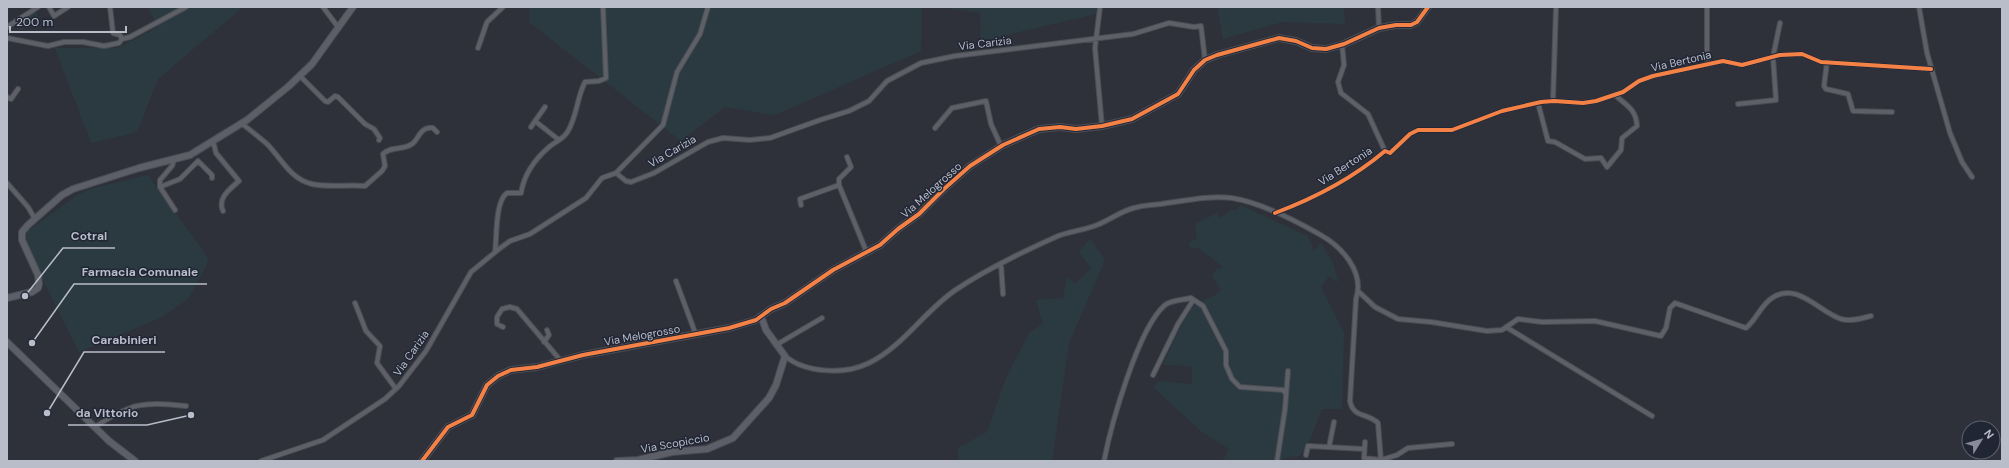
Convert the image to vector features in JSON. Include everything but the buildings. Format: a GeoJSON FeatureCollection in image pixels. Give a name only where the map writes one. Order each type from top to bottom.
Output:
{"type":"FeatureCollection","features":[{"type":"Feature","properties":{"kind":"street"},"geometry":{"type":"LineString","coordinates":[[7,20],[9,26],[38,7]]}},
{"type":"Feature","properties":{"kind":"street"},"geometry":{"type":"LineString","coordinates":[[48,7],[54,16],[68,7]]}},
{"type":"Feature","properties":{"kind":"street"},"geometry":{"type":"LineString","coordinates":[[110,7],[113,33],[120,35],[122,39]]}},
{"type":"Feature","properties":{"kind":"street"},"geometry":{"type":"LineString","coordinates":[[7,38],[48,46],[64,42],[83,42],[104,46],[119,43],[122,39],[130,37],[186,7]]}},
{"type":"Feature","properties":{"kind":"street"},"geometry":{"type":"LineString","coordinates":[[323,7],[338,27]]}},
{"type":"Feature","properties":{"kind":"street"},"geometry":{"type":"LineString","coordinates":[[7,298],[32,292],[39,286],[37,273],[21,238],[23,230],[62,195],[80,186],[139,168],[190,155],[241,123],[268,104],[300,76],[322,51],[353,7]]}},
{"type":"Feature","properties":{"kind":"street"},"geometry":{"type":"LineString","coordinates":[[478,48],[487,22],[503,7]]}},
{"type":"Feature","properties":{"kind":"street"},"geometry":{"type":"LineString","coordinates":[[495,252],[497,217],[502,198],[507,193],[521,193],[526,175],[534,164],[550,147],[568,132],[585,82],[599,81],[606,78],[603,7]]}},
{"type":"Feature","properties":{"kind":"street"},"geometry":{"type":"LineString","coordinates":[[616,174],[663,125],[677,72],[700,34],[708,7]]}},
{"type":"Feature","properties":{"kind":"street"},"geometry":{"type":"LineString","coordinates":[[1100,7],[1095,38],[1096,74],[1102,126]]}},
{"type":"Feature","properties":{"kind":"street"},"geometry":{"type":"LineString","coordinates":[[1378,7],[1379,28]]}},
{"type":"Feature","properties":{"kind":"street","name":"Via Melogrosso"},"geometry":{"type":"LineString","coordinates":[[422,461],[448,427],[472,415],[487,385],[498,376],[511,370],[537,367],[561,362],[583,355],[696,335],[742,325],[784,303],[833,270],[880,245],[898,229],[919,214],[944,188],[970,166],[1001,146],[1039,129],[1060,127],[1076,129],[1102,126],[1132,119],[1178,94],[1194,70],[1205,60],[1217,55],[1273,38],[1296,41],[1312,48],[1326,49],[1342,44],[1379,28],[1396,25],[1411,25],[1417,22],[1428,7]]}},
{"type":"Feature","properties":{"kind":"street"},"geometry":{"type":"LineString","coordinates":[[1553,101],[1556,7]]}},
{"type":"Feature","properties":{"kind":"street"},"geometry":{"type":"LineString","coordinates":[[1706,64],[1708,7]]}},
{"type":"Feature","properties":{"kind":"street"},"geometry":{"type":"LineString","coordinates":[[1919,7],[1931,69],[1954,146],[1972,177]]}},
{"type":"Feature","properties":{"kind":"street","name":"Via Carizia"},"geometry":{"type":"LineString","coordinates":[[261,461],[323,440],[346,427],[396,389],[426,351],[471,272],[510,241],[530,234],[586,198],[602,178],[616,174],[626,181],[631,182],[654,173],[708,142],[723,138],[750,140],[770,138],[849,111],[869,101],[887,81],[921,62],[955,56],[1133,34],[1169,23],[1194,27],[1201,26],[1205,60]]}},
{"type":"Feature","properties":{"kind":"street"},"geometry":{"type":"LineString","coordinates":[[1738,104],[1776,100],[1773,57],[1780,23]]}},
{"type":"Feature","properties":{"kind":"street"},"geometry":{"type":"LineString","coordinates":[[1342,44],[1344,65],[1338,82],[1341,93],[1368,114],[1385,151]]}},
{"type":"Feature","properties":{"kind":"street","name":"Via Bertonia"},"geometry":{"type":"LineString","coordinates":[[1275,213],[1300,203],[1359,171],[1385,151],[1390,153],[1410,134],[1418,130],[1452,130],[1502,111],[1538,103],[1553,101],[1583,104],[1615,95],[1639,81],[1652,76],[1706,64],[1724,61],[1742,65],[1773,57],[1802,54],[1827,62],[1931,69]]}},
{"type":"Feature","properties":{"kind":"street"},"geometry":{"type":"LineString","coordinates":[[1827,62],[1824,86],[1826,89],[1848,94],[1853,111],[1892,112]]}},
{"type":"Feature","properties":{"kind":"street"},"geometry":{"type":"LineString","coordinates":[[300,76],[325,101],[328,102],[335,96],[338,97],[364,124],[374,129],[380,138],[379,140]]}},
{"type":"Feature","properties":{"kind":"street"},"geometry":{"type":"LineString","coordinates":[[7,97],[11,99],[18,89]]}},
{"type":"Feature","properties":{"kind":"street"},"geometry":{"type":"LineString","coordinates":[[1538,103],[1548,141],[1555,142],[1585,159],[1601,158],[1607,168],[1621,150],[1622,138],[1636,126],[1636,115],[1615,95]]}},
{"type":"Feature","properties":{"kind":"street"},"geometry":{"type":"LineString","coordinates":[[935,128],[952,108],[986,100],[991,124],[1001,146]]}},
{"type":"Feature","properties":{"kind":"street"},"geometry":{"type":"LineString","coordinates":[[531,127],[545,107]]}},
{"type":"Feature","properties":{"kind":"street"},"geometry":{"type":"LineString","coordinates":[[535,121],[559,140]]}},
{"type":"Feature","properties":{"kind":"street"},"geometry":{"type":"LineString","coordinates":[[241,123],[268,145],[290,172],[300,180],[313,184],[339,186],[365,186],[373,177],[381,173],[385,166],[383,154],[388,150],[413,144],[417,136],[428,128],[433,128],[437,132]]}},
{"type":"Feature","properties":{"kind":"street"},"geometry":{"type":"LineString","coordinates":[[212,141],[216,153],[239,181],[223,198],[221,205],[223,211]]}},
{"type":"Feature","properties":{"kind":"street"},"geometry":{"type":"LineString","coordinates":[[847,157],[851,167],[839,179],[839,185],[867,252]]}},
{"type":"Feature","properties":{"kind":"street"},"geometry":{"type":"LineString","coordinates":[[174,160],[172,166],[160,180],[160,187],[175,210]]}},
{"type":"Feature","properties":{"kind":"street"},"geometry":{"type":"LineString","coordinates":[[160,187],[180,179],[198,161],[212,175],[212,178]]}},
{"type":"Feature","properties":{"kind":"street"},"geometry":{"type":"LineString","coordinates":[[7,182],[28,207],[34,219]]}},
{"type":"Feature","properties":{"kind":"street"},"geometry":{"type":"LineString","coordinates":[[801,205],[800,199],[839,185]]}},
{"type":"Feature","properties":{"kind":"street"},"geometry":{"type":"LineString","coordinates":[[761,316],[766,330],[785,356],[802,365],[818,369],[853,369],[868,363],[898,344],[953,291],[990,268],[1059,236],[1096,225],[1134,208],[1195,199],[1230,198],[1244,200],[1275,213],[1324,237],[1343,251],[1352,264],[1358,291],[1356,299],[1350,401],[1351,408],[1355,412],[1374,419],[1378,423],[1381,460]]}},
{"type":"Feature","properties":{"kind":"street"},"geometry":{"type":"LineString","coordinates":[[1001,264],[1003,294]]}},
{"type":"Feature","properties":{"kind":"street"},"geometry":{"type":"LineString","coordinates":[[676,281],[696,335]]}},
{"type":"Feature","properties":{"kind":"street"},"geometry":{"type":"LineString","coordinates":[[1358,291],[1375,307],[1398,319],[1464,326],[1487,331],[1502,330],[1518,320],[1542,322],[1595,321],[1635,328],[1661,336],[1666,328],[1670,308],[1675,303],[1746,328],[1753,322],[1770,299],[1778,294],[1786,293],[1805,298],[1841,319],[1849,320],[1871,316]]}},
{"type":"Feature","properties":{"kind":"street"},"geometry":{"type":"LineString","coordinates":[[1152,375],[1178,324],[1192,302],[1191,298]]}},
{"type":"Feature","properties":{"kind":"street"},"geometry":{"type":"LineString","coordinates":[[1104,461],[1118,406],[1130,372],[1152,321],[1167,304],[1191,298],[1203,306],[1226,351],[1226,365],[1232,380],[1240,387],[1283,390],[1286,394]]}},
{"type":"Feature","properties":{"kind":"street"},"geometry":{"type":"LineString","coordinates":[[355,303],[366,331],[380,346],[377,363],[396,389]]}},
{"type":"Feature","properties":{"kind":"street"},"geometry":{"type":"LineString","coordinates":[[503,327],[497,324],[497,317],[502,309],[510,307],[517,309],[522,320],[561,362]]}},
{"type":"Feature","properties":{"kind":"street"},"geometry":{"type":"LineString","coordinates":[[776,345],[822,318]]}},
{"type":"Feature","properties":{"kind":"street"},"geometry":{"type":"LineString","coordinates":[[1506,327],[1652,416]]}},
{"type":"Feature","properties":{"kind":"street"},"geometry":{"type":"LineString","coordinates":[[544,342],[549,335],[548,330]]}},
{"type":"Feature","properties":{"kind":"street"},"geometry":{"type":"LineString","coordinates":[[7,342],[94,427],[135,461]]}},
{"type":"Feature","properties":{"kind":"street","name":"Via Scopiccio"},"geometry":{"type":"LineString","coordinates":[[617,461],[638,460],[672,452],[708,449],[733,438],[769,398],[776,385],[785,356]]}},
{"type":"Feature","properties":{"kind":"street"},"geometry":{"type":"LineString","coordinates":[[1277,461],[1288,371]]}},
{"type":"Feature","properties":{"kind":"street"},"geometry":{"type":"LineString","coordinates":[[94,427],[124,409],[136,405],[148,403],[186,406]]}},
{"type":"Feature","properties":{"kind":"street"},"geometry":{"type":"LineString","coordinates":[[1329,447],[1334,422]]}},
{"type":"Feature","properties":{"kind":"street"},"geometry":{"type":"LineString","coordinates":[[1365,442],[1364,458],[1381,460],[1397,455],[1408,448],[1452,444]]}},
{"type":"Feature","properties":{"kind":"street"},"geometry":{"type":"LineString","coordinates":[[1306,454],[1308,446],[1364,449]]}},
{"type":"Feature","properties":{"kind":"shaded area"},"geometry":{"type":"Polygon","coordinates":[[[148,7],[243,7],[158,79],[137,132],[91,143],[55,48],[118,48],[158,27],[148,7]]]}},
{"type":"Feature","properties":{"kind":"shaded area"},"geometry":{"type":"Polygon","coordinates":[[[530,7],[922,7],[921,51],[775,115],[725,107],[681,141],[529,22],[530,7]]]}},
{"type":"Feature","properties":{"kind":"shaded area"},"geometry":{"type":"Polygon","coordinates":[[[941,7],[1096,7],[1096,14],[981,41],[980,13],[941,7]]]}},
{"type":"Feature","properties":{"kind":"shaded area"},"geometry":{"type":"Polygon","coordinates":[[[1217,7],[1344,7],[1345,24],[1282,22],[1223,39],[1217,7]]]}},
{"type":"Feature","properties":{"kind":"shaded area"},"geometry":{"type":"Polygon","coordinates":[[[34,10],[39,18],[20,31],[15,23],[34,10]]]}},
{"type":"Feature","properties":{"kind":"shaded area"},"geometry":{"type":"Polygon","coordinates":[[[148,175],[202,249],[208,259],[207,265],[188,299],[160,318],[79,352],[24,242],[24,236],[29,230],[76,196],[90,189],[148,175]]]}},
{"type":"Feature","properties":{"kind":"shaded area"},"geometry":{"type":"Polygon","coordinates":[[[1240,205],[1308,236],[1314,251],[1321,243],[1334,265],[1338,283],[1329,276],[1321,287],[1344,333],[1342,409],[1322,409],[1310,440],[1300,456],[1284,458],[1282,461],[1223,461],[1229,449],[1202,432],[1154,388],[1158,381],[1192,384],[1192,367],[1163,365],[1177,334],[1191,310],[1198,303],[1215,295],[1221,290],[1212,277],[1216,269],[1223,267],[1198,248],[1190,248],[1189,242],[1197,239],[1195,224],[1217,213],[1219,219],[1231,210],[1237,210],[1240,205]]]}},
{"type":"Feature","properties":{"kind":"shaded area"},"geometry":{"type":"Polygon","coordinates":[[[1090,238],[1105,260],[1069,343],[1052,461],[958,461],[958,448],[987,432],[1006,378],[1029,333],[1043,323],[1036,300],[1063,298],[1067,276],[1075,284],[1091,268],[1079,252],[1090,238]]]}},
{"type":"Feature","properties":{"kind":"cycle path"},"geometry":{"type":"LineString","coordinates":[[422,461],[448,427],[472,415],[487,385],[498,376],[511,370],[537,367],[583,355],[729,328],[756,320],[771,309],[785,303],[833,270],[880,245],[898,229],[919,214],[970,166],[1003,145],[1039,129],[1060,127],[1076,129],[1102,126],[1132,119],[1178,94],[1194,70],[1205,60],[1217,55],[1279,38],[1296,41],[1312,48],[1326,49],[1344,44],[1379,28],[1396,25],[1411,25],[1417,22],[1428,7]]}},
{"type":"Feature","properties":{"kind":"cycle path"},"geometry":{"type":"LineString","coordinates":[[1275,213],[1305,201],[1347,179],[1385,151],[1390,153],[1410,134],[1418,130],[1452,130],[1502,111],[1541,102],[1554,101],[1583,103],[1596,101],[1623,92],[1639,81],[1653,76],[1723,61],[1742,65],[1780,55],[1802,54],[1821,62],[1931,69]]}},
{"type":"Feature","properties":{"kind":"place","name":"Cotral"},"geometry":{"type":"Point","coordinates":[25,296]}},
{"type":"Feature","properties":{"kind":"place","name":"Farmacia Comunale"},"geometry":{"type":"Point","coordinates":[32,343]}},
{"type":"Feature","properties":{"kind":"place","name":"Carabinieri"},"geometry":{"type":"Point","coordinates":[47,413]}},
{"type":"Feature","properties":{"kind":"place","name":"da Vittorio"},"geometry":{"type":"Point","coordinates":[191,415]}}]}
